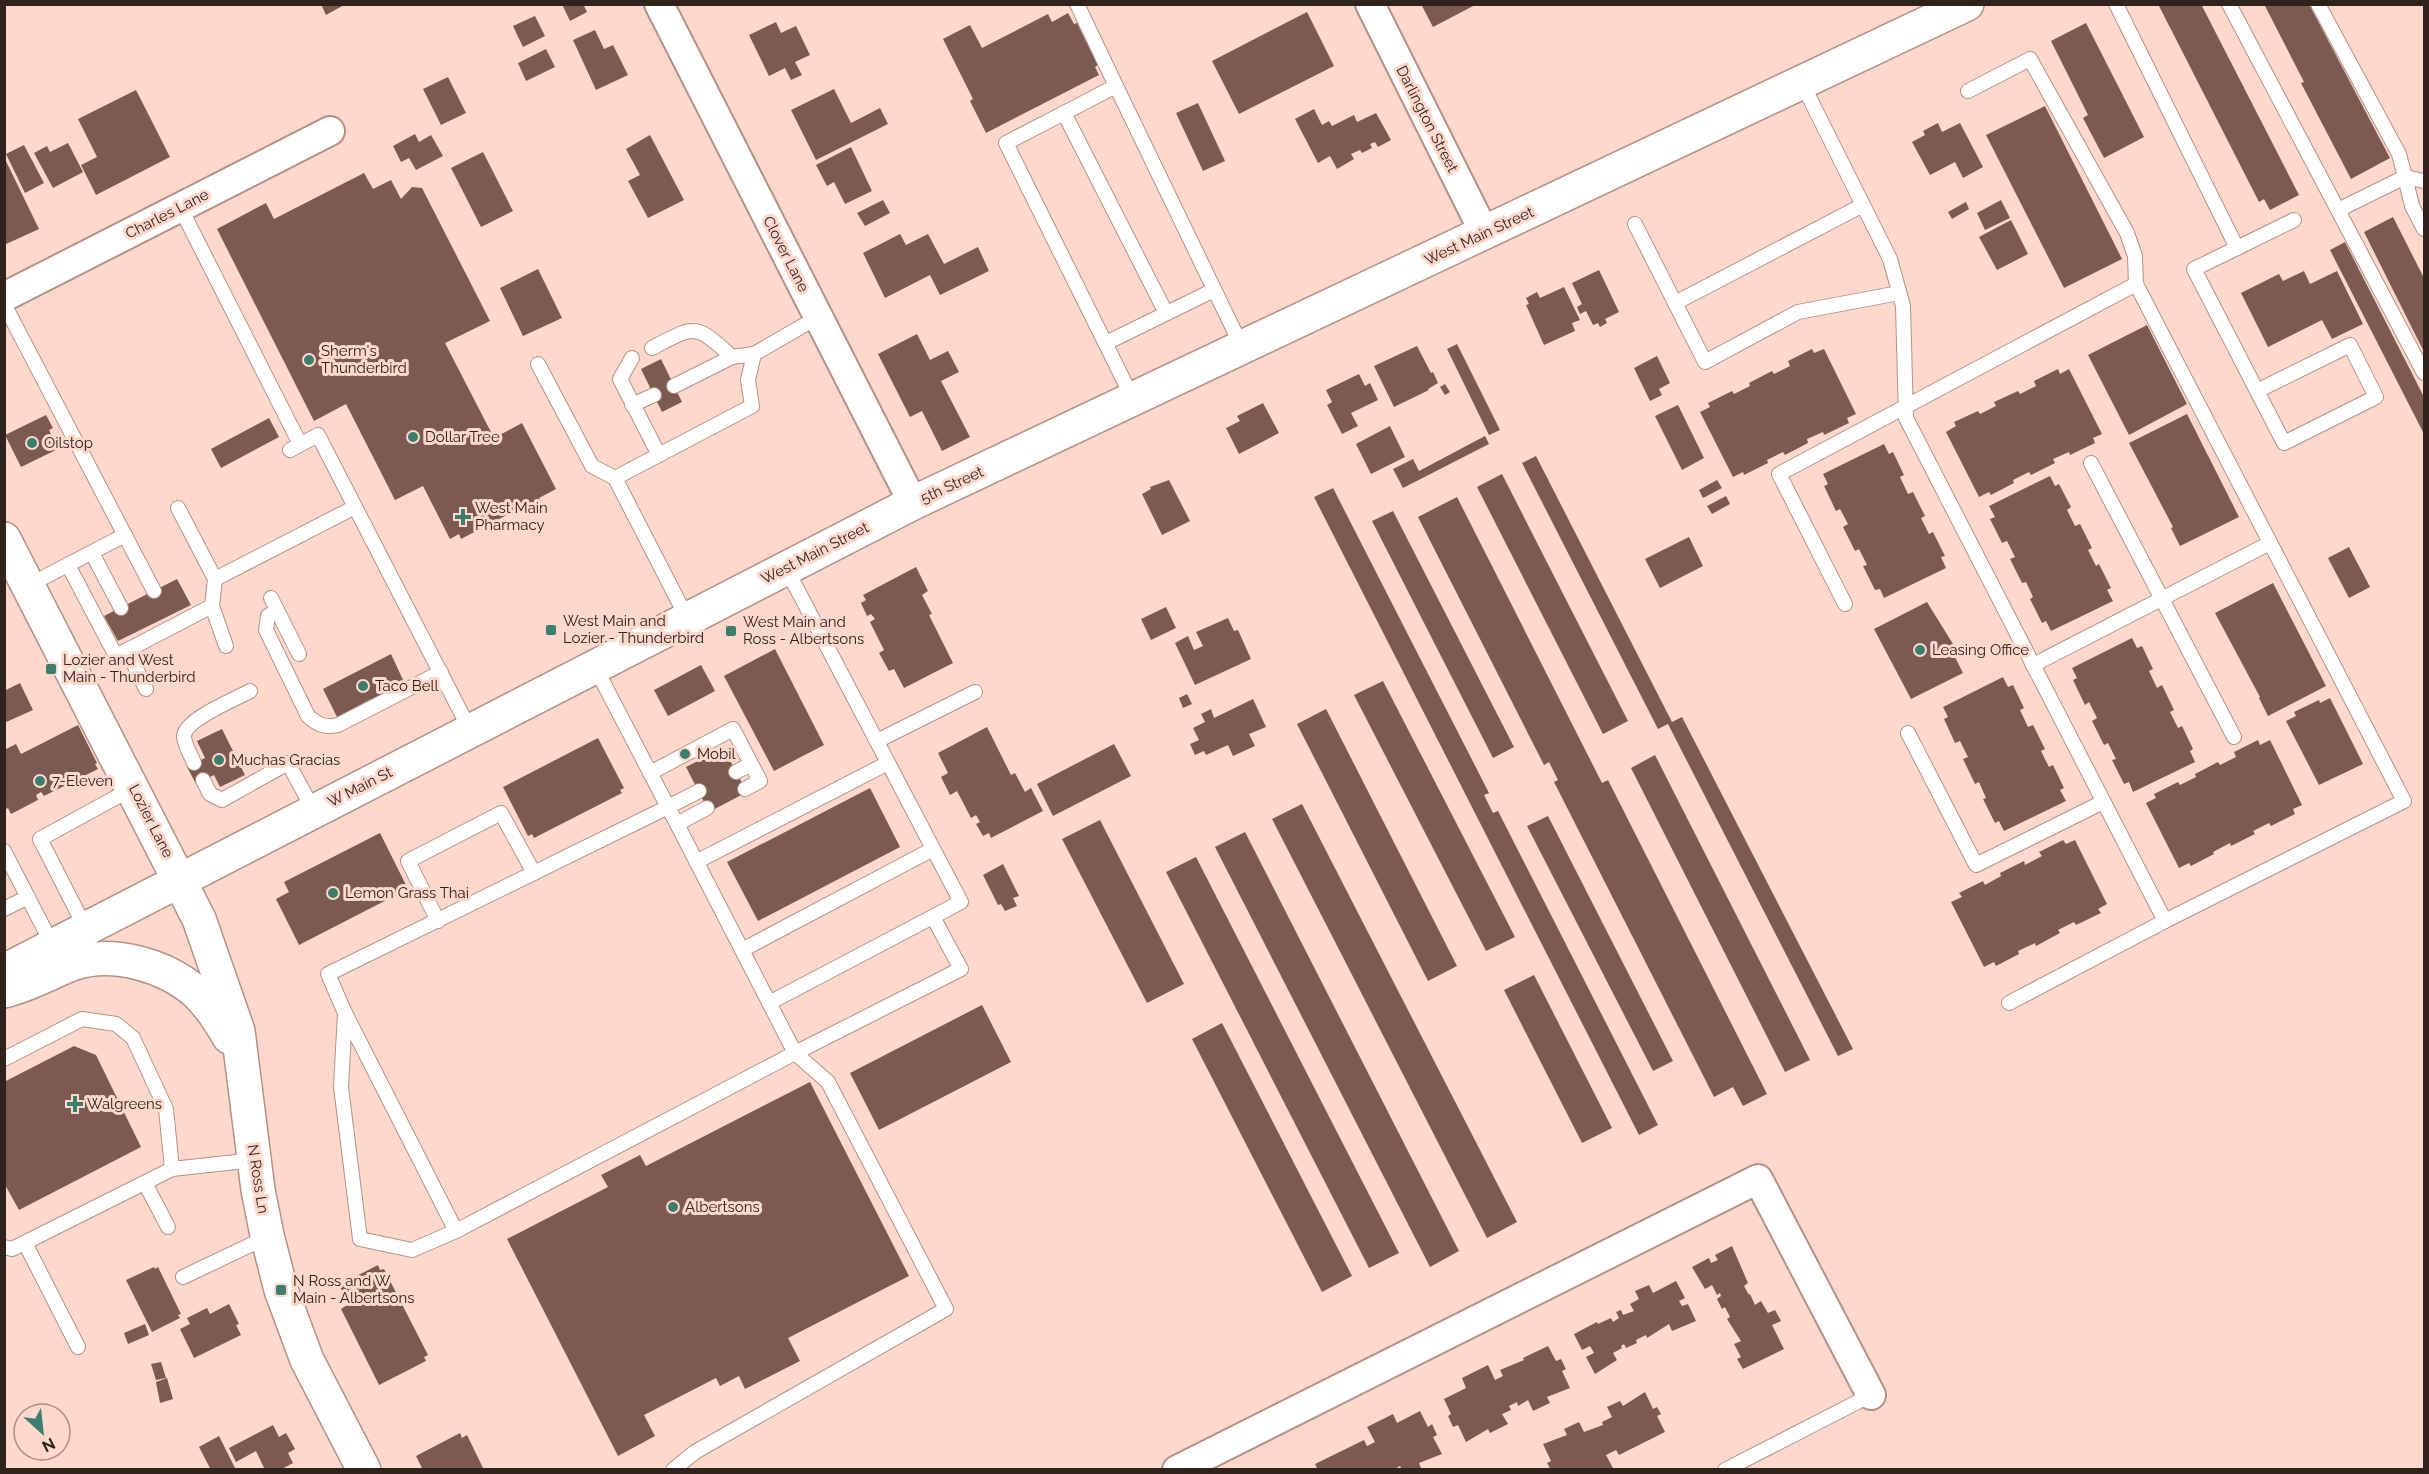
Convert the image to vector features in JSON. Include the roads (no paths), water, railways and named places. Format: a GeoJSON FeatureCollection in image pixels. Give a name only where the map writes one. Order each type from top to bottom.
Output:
{"type":"FeatureCollection","features":[{"type":"Feature","properties":{"kind":"main road","name":"West Main Street"},"geometry":{"type":"LineString","coordinates":[[990,467],[1967,4]]}},
{"type":"Feature","properties":{"kind":"main road","name":"5th Street"},"geometry":{"type":"LineString","coordinates":[[913,503],[990,467]]}},
{"type":"Feature","properties":{"kind":"main road","name":"West Main Street"},"geometry":{"type":"LineString","coordinates":[[716,603],[913,503]]}},
{"type":"Feature","properties":{"kind":"main road","name":"Lozier Lane"},"geometry":{"type":"LineString","coordinates":[[4,539],[181,880]]}},
{"type":"Feature","properties":{"kind":"main road","name":"W Main St"},"geometry":{"type":"LineString","coordinates":[[4,971],[716,603]]}},
{"type":"Feature","properties":{"kind":"main road","name":"N Ross Ln"},"geometry":{"type":"LineString","coordinates":[[181,880],[200,919],[238,1031],[254,1160],[267,1237],[281,1290],[308,1360],[364,1470]]}},
{"type":"Feature","properties":{"kind":"main road"},"geometry":{"type":"LineString","coordinates":[[4,992],[28,985],[74,964],[113,959],[136,962],[174,977],[197,993],[218,1017],[242,1066]]}},
{"type":"Feature","properties":{"kind":"street","name":"Clover Lane"},"geometry":{"type":"LineString","coordinates":[[659,4],[913,503]]}},
{"type":"Feature","properties":{"kind":"street","name":"Darlington Street"},"geometry":{"type":"LineString","coordinates":[[1370,4],[1485,234]]}},
{"type":"Feature","properties":{"kind":"street","name":"Charles Lane"},"geometry":{"type":"LineString","coordinates":[[4,297],[330,131]]}},
{"type":"Feature","properties":{"kind":"street"},"geometry":{"type":"LineString","coordinates":[[1176,1470],[1758,1179],[1871,1395]]}},
{"type":"Feature","properties":{"kind":"lane"},"geometry":{"type":"LineString","coordinates":[[1077,4],[1242,347]]}},
{"type":"Feature","properties":{"kind":"lane"},"geometry":{"type":"LineString","coordinates":[[2116,4],[2237,248]]}},
{"type":"Feature","properties":{"kind":"lane"},"geometry":{"type":"LineString","coordinates":[[2229,4],[2424,373]]}},
{"type":"Feature","properties":{"kind":"lane"},"geometry":{"type":"LineString","coordinates":[[2318,4],[2399,154],[2412,206],[2424,229]]}},
{"type":"Feature","properties":{"kind":"lane"},"geometry":{"type":"LineString","coordinates":[[1968,91],[2030,59],[2127,233],[2135,256],[2136,284],[2404,801],[2009,1002]]}},
{"type":"Feature","properties":{"kind":"lane"},"geometry":{"type":"LineString","coordinates":[[1802,81],[1890,259],[1903,306],[1906,418],[2165,921]]}},
{"type":"Feature","properties":{"kind":"lane"},"geometry":{"type":"LineString","coordinates":[[1116,86],[1006,143],[1133,399]]}},
{"type":"Feature","properties":{"kind":"lane"},"geometry":{"type":"LineString","coordinates":[[1064,113],[1166,313]]}},
{"type":"Feature","properties":{"kind":"lane"},"geometry":{"type":"LineString","coordinates":[[2338,210],[2405,177],[2424,181]]}},
{"type":"Feature","properties":{"kind":"lane"},"geometry":{"type":"LineString","coordinates":[[1675,303],[1863,205]]}},
{"type":"Feature","properties":{"kind":"lane"},"geometry":{"type":"LineString","coordinates":[[180,207],[295,447],[318,435],[470,730]]}},
{"type":"Feature","properties":{"kind":"lane"},"geometry":{"type":"LineString","coordinates":[[2257,392],[2349,345],[2376,397],[2284,443],[2257,392],[2194,269],[2294,220]]}},
{"type":"Feature","properties":{"kind":"lane"},"geometry":{"type":"LineString","coordinates":[[1635,224],[1705,362],[1798,312],[1899,293]]}},
{"type":"Feature","properties":{"kind":"lane"},"geometry":{"type":"LineString","coordinates":[[1845,604],[1779,474],[2136,284]]}},
{"type":"Feature","properties":{"kind":"lane"},"geometry":{"type":"LineString","coordinates":[[1106,343],[1214,290]]}},
{"type":"Feature","properties":{"kind":"lane"},"geometry":{"type":"LineString","coordinates":[[4,304],[154,591]]}},
{"type":"Feature","properties":{"kind":"lane"},"geometry":{"type":"LineString","coordinates":[[674,386],[732,357],[754,354],[818,317]]}},
{"type":"Feature","properties":{"kind":"lane"},"geometry":{"type":"LineString","coordinates":[[652,348],[684,331],[704,332],[732,357]]}},
{"type":"Feature","properties":{"kind":"lane"},"geometry":{"type":"LineString","coordinates":[[615,478],[752,406],[748,380],[754,354]]}},
{"type":"Feature","properties":{"kind":"lane"},"geometry":{"type":"LineString","coordinates":[[632,358],[620,379],[658,455]]}},
{"type":"Feature","properties":{"kind":"lane"},"geometry":{"type":"LineString","coordinates":[[538,364],[592,466],[615,478],[687,618]]}},
{"type":"Feature","properties":{"kind":"lane"},"geometry":{"type":"LineString","coordinates":[[632,405],[654,395]]}},
{"type":"Feature","properties":{"kind":"lane"},"geometry":{"type":"LineString","coordinates":[[2091,464],[2234,737]]}},
{"type":"Feature","properties":{"kind":"lane"},"geometry":{"type":"LineString","coordinates":[[215,579],[355,507]]}},
{"type":"Feature","properties":{"kind":"lane"},"geometry":{"type":"LineString","coordinates":[[178,508],[215,579],[212,606],[226,646]]}},
{"type":"Feature","properties":{"kind":"lane"},"geometry":{"type":"LineString","coordinates":[[29,585],[125,536]]}},
{"type":"Feature","properties":{"kind":"lane"},"geometry":{"type":"LineString","coordinates":[[2033,665],[2270,543]]}},
{"type":"Feature","properties":{"kind":"lane"},"geometry":{"type":"LineString","coordinates":[[92,553],[121,608]]}},
{"type":"Feature","properties":{"kind":"lane"},"geometry":{"type":"LineString","coordinates":[[68,565],[116,656],[127,650],[137,639],[170,622],[212,606]]}},
{"type":"Feature","properties":{"kind":"lane"},"geometry":{"type":"LineString","coordinates":[[769,1003],[961,902],[786,568]]}},
{"type":"Feature","properties":{"kind":"lane"},"geometry":{"type":"LineString","coordinates":[[299,654],[274,604],[268,616],[266,630],[308,716],[327,728],[338,725],[441,672]]}},
{"type":"Feature","properties":{"kind":"lane"},"geometry":{"type":"LineString","coordinates":[[127,650],[146,689]]}},
{"type":"Feature","properties":{"kind":"lane"},"geometry":{"type":"LineString","coordinates":[[594,665],[795,1053],[828,1082],[946,1309],[695,1452],[673,1470]]}},
{"type":"Feature","properties":{"kind":"lane"},"geometry":{"type":"LineString","coordinates":[[194,763],[184,738],[186,729],[196,720],[250,691]]}},
{"type":"Feature","properties":{"kind":"lane"},"geometry":{"type":"LineString","coordinates":[[877,741],[975,692]]}},
{"type":"Feature","properties":{"kind":"lane"},"geometry":{"type":"LineString","coordinates":[[650,773],[734,729],[760,781],[745,789]]}},
{"type":"Feature","properties":{"kind":"lane"},"geometry":{"type":"LineString","coordinates":[[1908,733],[1976,866],[2103,802]]}},
{"type":"Feature","properties":{"kind":"lane"},"geometry":{"type":"LineString","coordinates":[[203,780],[210,794],[222,800],[288,763],[314,811]]}},
{"type":"Feature","properties":{"kind":"lane"},"geometry":{"type":"LineString","coordinates":[[696,862],[888,763]]}},
{"type":"Feature","properties":{"kind":"lane"},"geometry":{"type":"LineString","coordinates":[[736,771],[751,764]]}},
{"type":"Feature","properties":{"kind":"lane"},"geometry":{"type":"LineString","coordinates":[[86,929],[40,839],[134,788]]}},
{"type":"Feature","properties":{"kind":"lane"},"geometry":{"type":"LineString","coordinates":[[456,1231],[328,974],[699,791]]}},
{"type":"Feature","properties":{"kind":"lane"},"geometry":{"type":"LineString","coordinates":[[677,824],[707,808]]}},
{"type":"Feature","properties":{"kind":"lane"},"geometry":{"type":"LineString","coordinates":[[438,921],[408,861],[501,813],[534,873]]}},
{"type":"Feature","properties":{"kind":"lane"},"geometry":{"type":"LineString","coordinates":[[742,950],[933,849]]}},
{"type":"Feature","properties":{"kind":"lane"},"geometry":{"type":"LineString","coordinates":[[4,851],[53,946]]}},
{"type":"Feature","properties":{"kind":"lane"},"geometry":{"type":"LineString","coordinates":[[4,909],[28,897]]}},
{"type":"Feature","properties":{"kind":"lane"},"geometry":{"type":"LineString","coordinates":[[345,1012],[341,1087],[360,1239],[412,1250],[456,1231],[795,1053],[961,969],[933,917]]}},
{"type":"Feature","properties":{"kind":"lane"},"geometry":{"type":"LineString","coordinates":[[4,1059],[82,1019],[117,1024],[133,1038],[166,1109],[172,1169]]}},
{"type":"Feature","properties":{"kind":"lane"},"geometry":{"type":"LineString","coordinates":[[4,1247],[12,1249],[172,1169],[254,1160]]}},
{"type":"Feature","properties":{"kind":"lane"},"geometry":{"type":"LineString","coordinates":[[146,1183],[168,1227]]}},
{"type":"Feature","properties":{"kind":"lane"},"geometry":{"type":"LineString","coordinates":[[183,1277],[267,1237]]}},
{"type":"Feature","properties":{"kind":"lane"},"geometry":{"type":"LineString","coordinates":[[24,1243],[78,1347]]}},
{"type":"Feature","properties":{"kind":"lane"},"geometry":{"type":"LineString","coordinates":[[1725,1470],[1871,1395]]}},
{"type":"Feature","properties":{"kind":"place","name":"Sherm's Thunderbird"},"geometry":{"type":"Point","coordinates":[309,360]}},
{"type":"Feature","properties":{"kind":"place","name":"Dollar Tree"},"geometry":{"type":"Point","coordinates":[413,437]}},
{"type":"Feature","properties":{"kind":"place","name":"Oilstop"},"geometry":{"type":"Point","coordinates":[32,443]}},
{"type":"Feature","properties":{"kind":"place","name":"West Main Pharmacy"},"geometry":{"type":"Point","coordinates":[463,517]}},
{"type":"Feature","properties":{"kind":"place","name":"West Main and Lozier - Thunderbird"},"geometry":{"type":"Point","coordinates":[551,630]}},
{"type":"Feature","properties":{"kind":"place","name":"West Main and Ross - Albertsons"},"geometry":{"type":"Point","coordinates":[731,631]}},
{"type":"Feature","properties":{"kind":"place","name":"Leasing Office"},"geometry":{"type":"Point","coordinates":[1920,650]}},
{"type":"Feature","properties":{"kind":"place","name":"Lozier and West Main - Thunderbird"},"geometry":{"type":"Point","coordinates":[51,669]}},
{"type":"Feature","properties":{"kind":"place","name":"Taco Bell"},"geometry":{"type":"Point","coordinates":[363,686]}},
{"type":"Feature","properties":{"kind":"place","name":"Mobil"},"geometry":{"type":"Point","coordinates":[685,754]}},
{"type":"Feature","properties":{"kind":"place","name":"Muchas Gracias"},"geometry":{"type":"Point","coordinates":[219,760]}},
{"type":"Feature","properties":{"kind":"place","name":"7-Eleven"},"geometry":{"type":"Point","coordinates":[40,781]}},
{"type":"Feature","properties":{"kind":"place","name":"Lemon Grass Thai"},"geometry":{"type":"Point","coordinates":[333,893]}},
{"type":"Feature","properties":{"kind":"place","name":"Walgreens"},"geometry":{"type":"Point","coordinates":[75,1104]}},
{"type":"Feature","properties":{"kind":"place","name":"Albertsons"},"geometry":{"type":"Point","coordinates":[673,1207]}},
{"type":"Feature","properties":{"kind":"place","name":"N Ross and W Main - Albertsons"},"geometry":{"type":"Point","coordinates":[281,1290]}}]}
